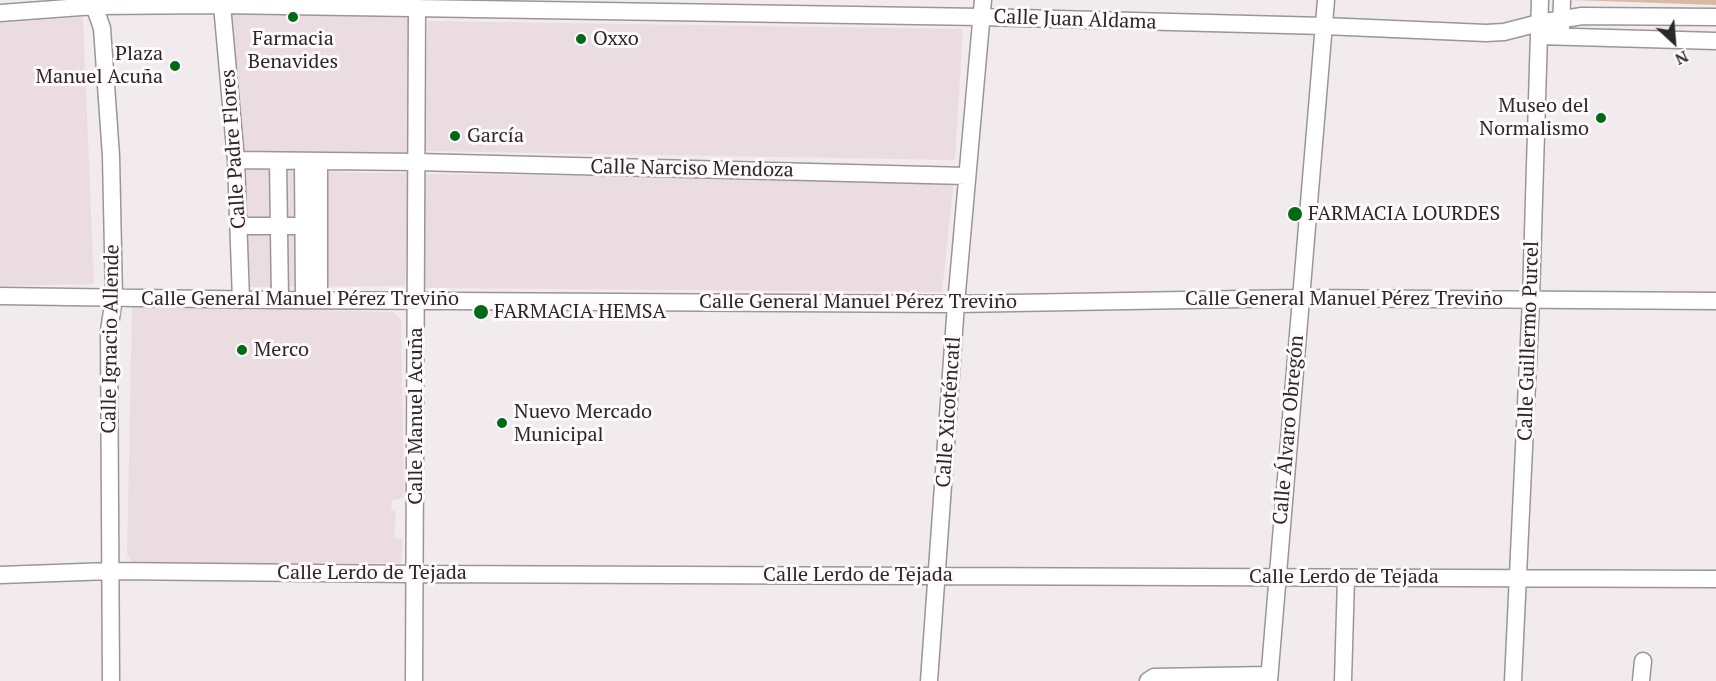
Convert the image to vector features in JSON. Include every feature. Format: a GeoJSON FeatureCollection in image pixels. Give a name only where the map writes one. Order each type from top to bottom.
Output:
{"type":"FeatureCollection","features":[{"type":"Feature","properties":{"kind":"street","name":"Calle Xicoténcatl"},"geometry":{"type":"LineString","coordinates":[[929,681],[956,303],[982,0]]}},
{"type":"Feature","properties":{"kind":"street","name":"Calle Álvaro Obregón"},"geometry":{"type":"LineString","coordinates":[[1269,678],[1326,0]]}},
{"type":"Feature","properties":{"kind":"street","name":"Calle Guillermo Purcel"},"geometry":{"type":"LineString","coordinates":[[1513,681],[1531,299],[1540,0]]}},
{"type":"Feature","properties":{"kind":"street"},"geometry":{"type":"LineString","coordinates":[[1561,28],[1562,0]]}},
{"type":"Feature","properties":{"kind":"street","name":"Calle Juan Aldama"},"geometry":{"type":"LineString","coordinates":[[0,13],[94,3],[220,2],[417,8],[569,5],[1324,26],[1486,33],[1561,28],[1716,41]]}},
{"type":"Feature","properties":{"kind":"street","name":"Calle Padre Flores"},"geometry":{"type":"LineString","coordinates":[[220,2],[236,160],[241,300]]}},
{"type":"Feature","properties":{"kind":"street","name":"Calle Ignacio Allende"},"geometry":{"type":"LineString","coordinates":[[94,3],[102,28],[111,156],[114,298],[110,331],[111,681]]}},
{"type":"Feature","properties":{"kind":"street","name":"Calle Manuel Acuña"},"geometry":{"type":"LineString","coordinates":[[414,681],[417,8]]}},
{"type":"Feature","properties":{"kind":"street","name":"Calle Juan Aldama"},"geometry":{"type":"LineString","coordinates":[[1561,28],[1582,16],[1716,17]]}},
{"type":"Feature","properties":{"kind":"street","name":"Calle Narciso Mendoza"},"geometry":{"type":"LineString","coordinates":[[236,160],[417,162],[967,176]]}},
{"type":"Feature","properties":{"kind":"street"},"geometry":{"type":"LineString","coordinates":[[278,161],[280,300]]}},
{"type":"Feature","properties":{"kind":"street"},"geometry":{"type":"LineString","coordinates":[[311,162],[302,226],[311,300]]}},
{"type":"Feature","properties":{"kind":"street"},"geometry":{"type":"LineString","coordinates":[[311,162],[311,300]]}},
{"type":"Feature","properties":{"kind":"street"},"geometry":{"type":"LineString","coordinates":[[240,226],[302,226]]}},
{"type":"Feature","properties":{"kind":"street","name":"Calle General Manuel Pérez Treviño"},"geometry":{"type":"LineString","coordinates":[[0,296],[241,300],[956,303],[1300,298],[1716,301]]}},
{"type":"Feature","properties":{"kind":"street","name":"Calle Lerdo de Tejada"},"geometry":{"type":"LineString","coordinates":[[0,575],[110,571],[1716,579]]}},
{"type":"Feature","properties":{"kind":"street"},"geometry":{"type":"LineString","coordinates":[[1343,681],[1346,578]]}},
{"type":"Feature","properties":{"kind":"street"},"geometry":{"type":"LineString","coordinates":[[1641,681],[1643,661]]}},
{"type":"Feature","properties":{"kind":"street"},"geometry":{"type":"LineString","coordinates":[[1148,681],[1154,677],[1170,679],[1269,678]]}},
{"type":"Feature","properties":{"kind":"shaded area"},"geometry":{"type":"Polygon","coordinates":[[[1573,0],[1716,0],[1716,5],[1573,0]]]}},
{"type":"Feature","properties":{"kind":"shaded area"},"geometry":{"type":"Polygon","coordinates":[[[229,12],[410,18],[409,155],[240,151],[229,12]]]}},
{"type":"Feature","properties":{"kind":"shaded area"},"geometry":{"type":"Polygon","coordinates":[[[83,17],[94,284],[0,286],[0,23],[83,17]]]}},
{"type":"Feature","properties":{"kind":"shaded area"},"geometry":{"type":"Polygon","coordinates":[[[428,21],[963,29],[955,160],[422,151],[428,21]]]}},
{"type":"Feature","properties":{"kind":"shaded area"},"geometry":{"type":"Polygon","coordinates":[[[245,169],[409,173],[405,286],[250,287],[245,169]]]}},
{"type":"Feature","properties":{"kind":"shaded area"},"geometry":{"type":"Polygon","coordinates":[[[424,174],[954,180],[942,292],[425,288],[424,174]]]}},
{"type":"Feature","properties":{"kind":"shaded area"},"geometry":{"type":"Polygon","coordinates":[[[132,306],[393,312],[401,320],[404,498],[392,500],[391,510],[396,512],[394,538],[403,539],[401,563],[133,564],[127,554],[132,306]]]}},
{"type":"Feature","properties":{"kind":"place","name":"Farmacia Benavides"},"geometry":{"type":"Point","coordinates":[293,17]}},
{"type":"Feature","properties":{"kind":"place","name":"Oxxo"},"geometry":{"type":"Point","coordinates":[581,39]}},
{"type":"Feature","properties":{"kind":"place","name":"Plaza Manuel Acuña"},"geometry":{"type":"Point","coordinates":[175,66]}},
{"type":"Feature","properties":{"kind":"place","name":"Museo del Normalismo"},"geometry":{"type":"Point","coordinates":[1601,118]}},
{"type":"Feature","properties":{"kind":"place","name":"García"},"geometry":{"type":"Point","coordinates":[455,136]}},
{"type":"Feature","properties":{"kind":"place","name":"FARMACIA LOURDES"},"geometry":{"type":"Point","coordinates":[1295,214]}},
{"type":"Feature","properties":{"kind":"place","name":"FARMACIA HEMSA"},"geometry":{"type":"Point","coordinates":[481,312]}},
{"type":"Feature","properties":{"kind":"place","name":"Merco"},"geometry":{"type":"Point","coordinates":[242,350]}},
{"type":"Feature","properties":{"kind":"place","name":"Nuevo Mercado Municipal"},"geometry":{"type":"Point","coordinates":[502,423]}}]}
